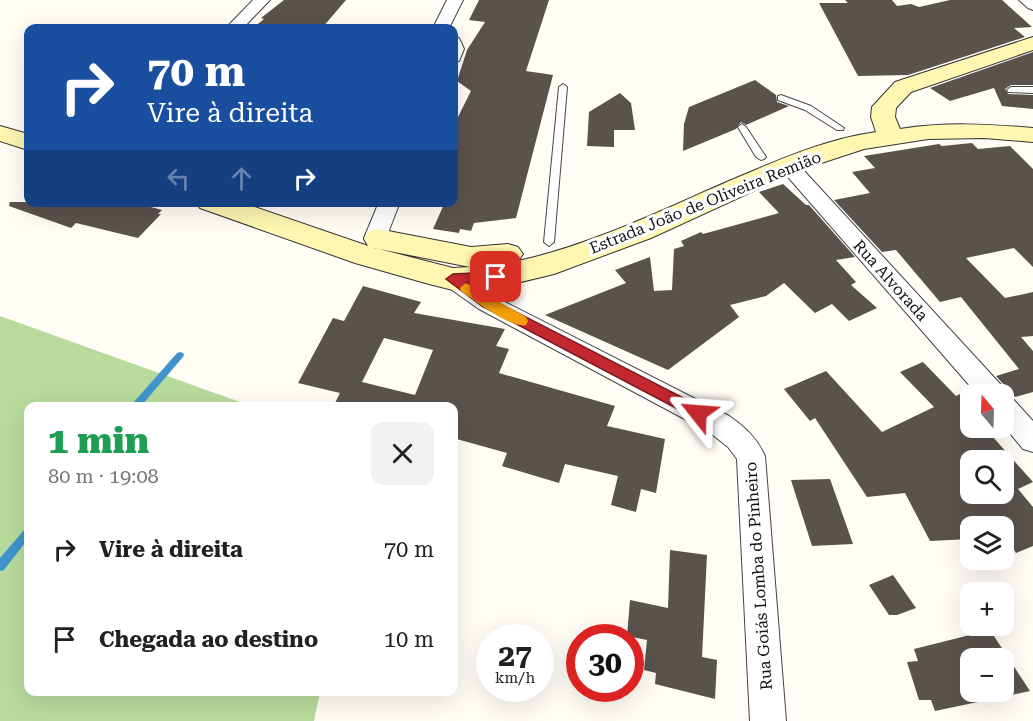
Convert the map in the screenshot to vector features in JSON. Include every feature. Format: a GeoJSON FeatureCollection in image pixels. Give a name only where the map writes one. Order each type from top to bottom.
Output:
{"type":"FeatureCollection","features":[{"type":"Feature","properties":{"kind":"main road"},"geometry":{"type":"LineString","coordinates":[[886,126],[884,108],[903,87],[1033,43]]}},
{"type":"Feature","properties":{"kind":"main road"},"geometry":{"type":"LineString","coordinates":[[903,87],[924,106]]}},
{"type":"Feature","properties":{"kind":"main road"},"geometry":{"type":"LineString","coordinates":[[0,114],[24,121]]}},
{"type":"Feature","properties":{"kind":"main road","name":"Estrada João de Oliveira Remião"},"geometry":{"type":"LineString","coordinates":[[224,207],[365,256],[453,279],[496,277],[544,266],[641,231],[788,165],[860,142],[886,126],[931,114],[1033,121]]}},
{"type":"Feature","properties":{"kind":"main road","name":"Estrada João de Oliveira Remião"},"geometry":{"type":"LineString","coordinates":[[288,207],[375,238],[471,257],[511,254],[625,217],[761,157],[840,128],[886,126],[928,132],[984,131],[1033,135]]}},
{"type":"Feature","properties":{"kind":"main road"},"geometry":{"type":"LineString","coordinates":[[0,133],[24,141]]}},
{"type":"Feature","properties":{"kind":"street"},"geometry":{"type":"LineString","coordinates":[[238,24],[262,0]]}},
{"type":"Feature","properties":{"kind":"street"},"geometry":{"type":"LineString","coordinates":[[443,24],[455,0]]}},
{"type":"Feature","properties":{"kind":"street"},"geometry":{"type":"LineString","coordinates":[[1027,0],[1033,5]]}},
{"type":"Feature","properties":{"kind":"street","name":"Rua Alvorada"},"geometry":{"type":"LineString","coordinates":[[788,165],[984,384]]}},
{"type":"Feature","properties":{"kind":"street"},"geometry":{"type":"LineString","coordinates":[[375,238],[388,207]]}},
{"type":"Feature","properties":{"kind":"street","name":"Rua Goiás Lomba do Pinheiro"},"geometry":{"type":"LineString","coordinates":[[453,279],[487,303],[719,424],[738,438],[751,456],[768,721]]}},
{"type":"Feature","properties":{"kind":"street"},"geometry":{"type":"LineString","coordinates":[[1014,418],[1033,440]]}},
{"type":"Feature","properties":{"kind":"lane"},"geometry":{"type":"LineString","coordinates":[[549,242],[563,87]]}},
{"type":"Feature","properties":{"kind":"lane"},"geometry":{"type":"LineString","coordinates":[[1011,90],[1033,90]]}},
{"type":"Feature","properties":{"kind":"lane"},"geometry":{"type":"LineString","coordinates":[[781,98],[792,100],[808,108],[840,128]]}},
{"type":"Feature","properties":{"kind":"lane"},"geometry":{"type":"LineString","coordinates":[[742,127],[761,157]]}},
{"type":"Feature","properties":{"kind":"green space"},"geometry":{"type":"Polygon","coordinates":[[[0,316],[240,402],[24,402],[24,696],[319,696],[314,721],[0,721],[0,316]]]}},
{"type":"Feature","properties":{"kind":"building"},"geometry":{"type":"Polygon","coordinates":[[[284,0],[346,0],[325,24],[258,24],[264,19],[261,18],[284,0]]]}},
{"type":"Feature","properties":{"kind":"building"},"geometry":{"type":"Polygon","coordinates":[[[479,0],[549,0],[526,71],[553,75],[516,218],[474,223],[471,231],[460,229],[459,233],[433,229],[443,207],[458,207],[458,117],[471,91],[458,82],[458,78],[467,50],[485,22],[469,20],[479,0]]]}},
{"type":"Feature","properties":{"kind":"building"},"geometry":{"type":"Polygon","coordinates":[[[845,0],[892,0],[897,6],[911,4],[919,7],[950,0],[1002,0],[1032,27],[1014,28],[1025,37],[908,75],[858,76],[819,3],[848,3],[845,0]]]}},
{"type":"Feature","properties":{"kind":"building"},"geometry":{"type":"Polygon","coordinates":[[[1033,52],[1033,85],[1011,85],[1005,89],[1008,94],[1033,95],[1033,109],[1002,106],[994,88],[950,101],[930,88],[1033,52]]]}},
{"type":"Feature","properties":{"kind":"building"},"geometry":{"type":"Polygon","coordinates":[[[755,80],[776,95],[777,102],[789,106],[746,125],[741,122],[736,129],[683,151],[684,124],[689,107],[755,80]]]}},
{"type":"Feature","properties":{"kind":"building"},"geometry":{"type":"Polygon","coordinates":[[[620,93],[631,103],[635,130],[614,130],[614,147],[587,146],[589,112],[620,93]]]}},
{"type":"Feature","properties":{"kind":"building"},"geometry":{"type":"Polygon","coordinates":[[[972,143],[978,149],[1010,146],[1033,169],[1033,267],[1014,248],[966,258],[1005,298],[1033,292],[1033,336],[1021,337],[1033,351],[1033,392],[1015,397],[1014,384],[1003,384],[996,376],[1019,369],[961,297],[940,302],[896,250],[882,252],[834,200],[870,193],[852,172],[875,168],[864,156],[939,144],[942,146],[972,143]]]}},
{"type":"Feature","properties":{"kind":"building"},"geometry":{"type":"Polygon","coordinates":[[[783,184],[806,205],[809,205],[855,257],[836,260],[856,282],[851,285],[877,308],[849,321],[832,304],[815,313],[784,283],[766,296],[730,305],[739,317],[668,370],[545,315],[626,283],[615,270],[650,257],[654,291],[672,290],[674,249],[684,246],[681,241],[701,232],[703,234],[779,213],[759,192],[783,184]]]}},
{"type":"Feature","properties":{"kind":"building"},"geometry":{"type":"Polygon","coordinates":[[[10,202],[24,202],[24,207],[151,207],[162,210],[158,214],[161,214],[138,238],[76,223],[71,228],[9,206],[10,202]]]}},
{"type":"Feature","properties":{"kind":"building"},"geometry":{"type":"Polygon","coordinates":[[[363,286],[421,302],[414,313],[505,329],[496,346],[509,349],[499,373],[615,406],[607,426],[665,439],[656,493],[641,489],[636,512],[611,505],[618,476],[565,464],[559,483],[502,466],[507,453],[458,439],[458,402],[336,402],[340,393],[298,383],[333,318],[344,321],[363,286]],[[384,338],[362,382],[415,395],[433,350],[384,338]]]}},
{"type":"Feature","properties":{"kind":"building"},"geometry":{"type":"Polygon","coordinates":[[[923,362],[956,396],[960,394],[960,438],[994,438],[1005,450],[960,450],[960,504],[1014,504],[1014,461],[1033,482],[1018,489],[1033,507],[1033,546],[1016,553],[1014,550],[1014,516],[960,516],[960,540],[930,541],[905,493],[867,497],[815,418],[810,421],[784,389],[826,371],[882,432],[934,407],[900,372],[923,362]]]}},
{"type":"Feature","properties":{"kind":"building"},"geometry":{"type":"Polygon","coordinates":[[[830,479],[853,544],[812,546],[791,480],[830,479]]]}},
{"type":"Feature","properties":{"kind":"building"},"geometry":{"type":"Polygon","coordinates":[[[670,550],[707,555],[702,657],[717,660],[715,699],[655,684],[656,673],[644,670],[647,640],[644,639],[644,624],[628,624],[630,600],[668,608],[670,550]]]}},
{"type":"Feature","properties":{"kind":"building"},"geometry":{"type":"Polygon","coordinates":[[[893,575],[916,608],[897,615],[889,615],[869,585],[893,575]]]}},
{"type":"Feature","properties":{"kind":"building"},"geometry":{"type":"Polygon","coordinates":[[[966,636],[994,636],[1002,648],[960,648],[960,702],[978,702],[935,711],[931,700],[919,700],[907,662],[918,661],[914,649],[966,636]]]}},
{"type":"Feature","properties":{"kind":"building"},"geometry":{"type":"Polygon","coordinates":[[[1014,667],[1030,691],[1014,694],[1014,667]]]}},
{"type":"Feature","properties":{"kind":"waterway"},"geometry":{"type":"LineString","coordinates":[[139,402],[180,355]]}},
{"type":"Feature","properties":{"kind":"waterway"},"geometry":{"type":"LineString","coordinates":[[0,566],[24,537]]}},
{"type":"Feature","properties":{"kind":"slow traffic"},"geometry":{"type":"LineString","coordinates":[[466,288],[487,303],[521,321]]}},
{"type":"Feature","properties":{"kind":"route"},"geometry":{"type":"LineString","coordinates":[[496,277],[453,279],[487,303],[698,413]]}}]}
